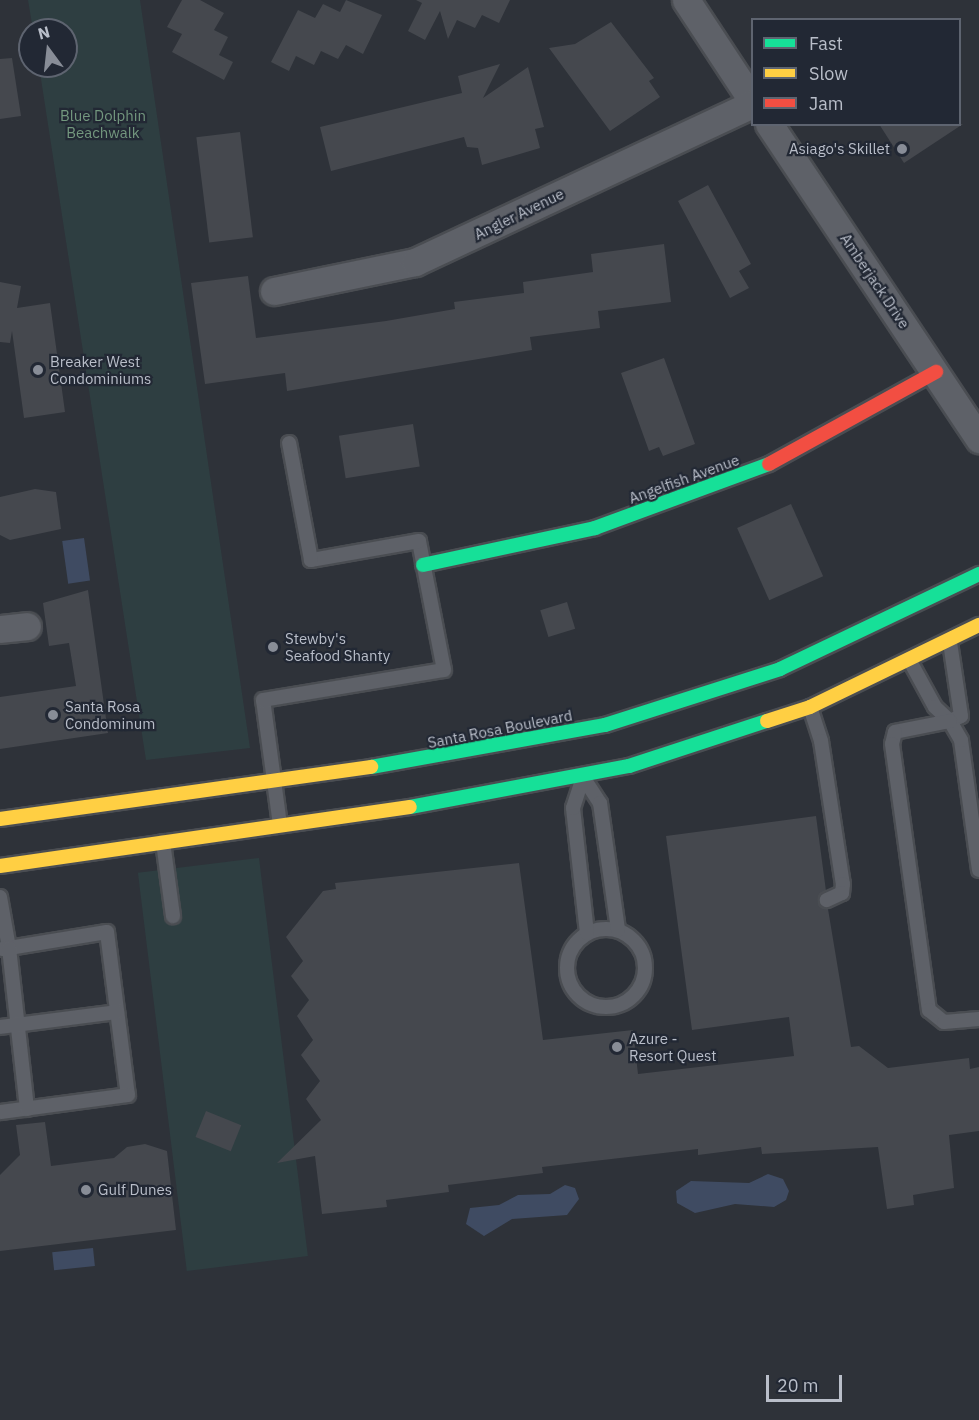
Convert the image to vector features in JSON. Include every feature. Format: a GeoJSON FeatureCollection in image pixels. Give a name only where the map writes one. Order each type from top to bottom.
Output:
{"type":"FeatureCollection","features":[{"type":"Feature","properties":{"kind":"street"},"geometry":{"type":"LineString","coordinates":[[686,0],[751,99]]}},
{"type":"Feature","properties":{"kind":"street","name":"Angler Avenue"},"geometry":{"type":"LineString","coordinates":[[274,291],[415,262],[751,103]]}},
{"type":"Feature","properties":{"kind":"street","name":"Amberjack Drive"},"geometry":{"type":"LineString","coordinates":[[770,126],[979,438]]}},
{"type":"Feature","properties":{"kind":"street","name":"Angelfish Avenue"},"geometry":{"type":"LineString","coordinates":[[423,564],[595,528],[728,482],[820,440],[936,372]]}},
{"type":"Feature","properties":{"kind":"street","name":"Santa Rosa Boulevard"},"geometry":{"type":"LineString","coordinates":[[0,819],[576,743],[780,669],[979,574]]}},
{"type":"Feature","properties":{"kind":"street"},"geometry":{"type":"LineString","coordinates":[[0,866],[583,777],[679,753],[810,707],[911,663],[979,625]]}},
{"type":"Feature","properties":{"kind":"street"},"geometry":{"type":"LineString","coordinates":[[0,629],[27,626]]}},
{"type":"Feature","properties":{"kind":"street"},"geometry":{"type":"LineString","coordinates":[[576,743],[583,777]]}},
{"type":"Feature","properties":{"kind":"lane"},"geometry":{"type":"LineString","coordinates":[[280,825],[263,700],[444,670],[419,541],[311,560],[289,443]]}},
{"type":"Feature","properties":{"kind":"lane"},"geometry":{"type":"LineString","coordinates":[[950,642],[962,699],[961,716],[950,721],[895,732],[891,744],[929,1010],[944,1023],[979,1019]]}},
{"type":"Feature","properties":{"kind":"lane"},"geometry":{"type":"LineString","coordinates":[[911,663],[935,707],[950,721],[961,740],[979,870]]}},
{"type":"Feature","properties":{"kind":"lane"},"geometry":{"type":"LineString","coordinates":[[810,707],[821,741],[843,884],[842,893],[827,900]]}},
{"type":"Feature","properties":{"kind":"lane"},"geometry":{"type":"LineString","coordinates":[[583,777],[600,803],[618,930],[641,950],[645,972],[636,993],[609,1007],[580,998],[568,978],[567,956],[587,933],[618,930]]}},
{"type":"Feature","properties":{"kind":"lane"},"geometry":{"type":"LineString","coordinates":[[583,777],[573,808],[587,933]]}},
{"type":"Feature","properties":{"kind":"lane"},"geometry":{"type":"LineString","coordinates":[[163,842],[173,916]]}},
{"type":"Feature","properties":{"kind":"lane"},"geometry":{"type":"LineString","coordinates":[[0,897],[4,949],[17,1025],[27,1109]]}},
{"type":"Feature","properties":{"kind":"lane"},"geometry":{"type":"LineString","coordinates":[[0,1112],[128,1095],[107,932],[4,949]]}},
{"type":"Feature","properties":{"kind":"lane"},"geometry":{"type":"LineString","coordinates":[[0,1027],[117,1012]]}},
{"type":"Feature","properties":{"kind":"green space","name":"Blue Dolphin Beachwalk"},"geometry":{"type":"Polygon","coordinates":[[[28,0],[140,0],[250,748],[146,760],[41,78],[78,78],[78,18],[31,18],[28,0]]]}},
{"type":"Feature","properties":{"kind":"green space"},"geometry":{"type":"Polygon","coordinates":[[[259,858],[308,1256],[187,1271],[138,873],[259,858]]]}},
{"type":"Feature","properties":{"kind":"water"},"geometry":{"type":"Polygon","coordinates":[[[84,538],[90,581],[68,584],[62,541],[84,538]]]}},
{"type":"Feature","properties":{"kind":"water"},"geometry":{"type":"Polygon","coordinates":[[[768,1174],[783,1179],[789,1191],[786,1200],[774,1207],[735,1204],[695,1213],[677,1203],[676,1191],[691,1181],[749,1183],[768,1174]]]}},
{"type":"Feature","properties":{"kind":"water"},"geometry":{"type":"Polygon","coordinates":[[[565,1185],[575,1188],[579,1199],[567,1215],[512,1219],[484,1236],[466,1224],[470,1208],[499,1205],[518,1195],[550,1194],[565,1185]]]}},
{"type":"Feature","properties":{"kind":"water"},"geometry":{"type":"Polygon","coordinates":[[[93,1248],[95,1266],[54,1270],[52,1252],[93,1248]]]}},
{"type":"Feature","properties":{"kind":"building"},"geometry":{"type":"Polygon","coordinates":[[[182,0],[200,0],[224,13],[214,30],[228,37],[219,55],[233,62],[224,80],[172,52],[182,34],[167,27],[182,0]]]}},
{"type":"Feature","properties":{"kind":"building"},"geometry":{"type":"Polygon","coordinates":[[[346,0],[382,15],[363,54],[346,45],[338,59],[321,51],[314,65],[296,56],[289,71],[271,62],[298,10],[315,18],[323,4],[340,12],[346,0]]]}},
{"type":"Feature","properties":{"kind":"building"},"geometry":{"type":"Polygon","coordinates":[[[416,0],[510,0],[499,23],[482,15],[475,28],[457,20],[448,39],[440,11],[425,40],[408,31],[422,3],[416,0]]]}},
{"type":"Feature","properties":{"kind":"building"},"geometry":{"type":"Polygon","coordinates":[[[611,22],[654,78],[649,81],[660,97],[610,131],[549,48],[575,44],[611,22]]]}},
{"type":"Feature","properties":{"kind":"building"},"geometry":{"type":"Polygon","coordinates":[[[12,58],[21,116],[0,119],[0,59],[12,58]]]}},
{"type":"Feature","properties":{"kind":"building"},"geometry":{"type":"Polygon","coordinates":[[[500,64],[483,98],[528,67],[544,127],[535,129],[540,148],[482,165],[478,148],[467,147],[464,137],[331,171],[320,127],[462,93],[458,76],[500,64]]]}},
{"type":"Feature","properties":{"kind":"building"},"geometry":{"type":"Polygon","coordinates":[[[880,126],[960,126],[904,163],[880,126]]]}},
{"type":"Feature","properties":{"kind":"building"},"geometry":{"type":"Polygon","coordinates":[[[240,132],[253,237],[209,243],[196,137],[240,132]]]}},
{"type":"Feature","properties":{"kind":"building"},"geometry":{"type":"Polygon","coordinates":[[[708,185],[751,264],[739,271],[749,288],[730,298],[678,201],[708,185]]]}},
{"type":"Feature","properties":{"kind":"building"},"geometry":{"type":"Polygon","coordinates":[[[664,244],[671,302],[598,311],[600,328],[530,337],[532,350],[287,391],[285,373],[205,384],[191,283],[248,276],[256,338],[386,321],[455,309],[454,302],[524,293],[523,282],[593,272],[591,254],[664,244]]]}},
{"type":"Feature","properties":{"kind":"building","name":"Breaker West Condominiums"},"geometry":{"type":"Polygon","coordinates":[[[0,282],[21,286],[17,308],[50,303],[65,412],[24,418],[12,331],[10,343],[0,342],[0,282]]]}},
{"type":"Feature","properties":{"kind":"building"},"geometry":{"type":"Polygon","coordinates":[[[664,358],[695,444],[663,456],[659,447],[649,451],[621,373],[664,358]]]}},
{"type":"Feature","properties":{"kind":"building"},"geometry":{"type":"Polygon","coordinates":[[[413,424],[420,466],[346,478],[339,436],[413,424]]]}},
{"type":"Feature","properties":{"kind":"building"},"geometry":{"type":"Polygon","coordinates":[[[35,489],[56,492],[61,529],[10,540],[0,535],[0,497],[35,489]]]}},
{"type":"Feature","properties":{"kind":"building"},"geometry":{"type":"Polygon","coordinates":[[[791,504],[823,576],[769,600],[737,528],[791,504]]]}},
{"type":"Feature","properties":{"kind":"building","name":"Santa Rosa Condominum"},"geometry":{"type":"Polygon","coordinates":[[[88,590],[108,733],[0,749],[0,697],[76,686],[69,643],[49,646],[43,603],[88,590]]]}},
{"type":"Feature","properties":{"kind":"building"},"geometry":{"type":"Polygon","coordinates":[[[567,602],[575,629],[548,637],[540,610],[567,602]]]}},
{"type":"Feature","properties":{"kind":"building"},"geometry":{"type":"Polygon","coordinates":[[[816,816],[826,891],[818,900],[828,909],[851,1047],[859,1046],[888,1068],[969,1058],[970,1069],[979,1067],[979,1131],[949,1135],[954,1188],[913,1195],[914,1205],[887,1209],[878,1147],[762,1154],[761,1147],[698,1155],[698,1149],[542,1167],[543,1173],[448,1185],[449,1192],[386,1200],[387,1207],[322,1214],[315,1156],[277,1163],[321,1120],[306,1099],[320,1081],[301,1055],[313,1040],[297,1016],[309,1000],[291,976],[303,961],[286,937],[323,891],[336,889],[335,883],[519,863],[543,1040],[633,1030],[638,1074],[794,1056],[789,1017],[692,1030],[666,836],[816,816]]]}},
{"type":"Feature","properties":{"kind":"building"},"geometry":{"type":"Polygon","coordinates":[[[206,1111],[241,1125],[231,1151],[196,1137],[206,1111]]]}},
{"type":"Feature","properties":{"kind":"building","name":"Gulf Dunes"},"geometry":{"type":"Polygon","coordinates":[[[45,1122],[51,1166],[114,1158],[127,1147],[145,1144],[167,1151],[176,1230],[0,1251],[0,1175],[20,1155],[16,1125],[45,1122]]]}},
{"type":"Feature","properties":{"kind":"traffic: fast"},"geometry":{"type":"LineString","coordinates":[[423,565],[595,528],[769,464]]}},
{"type":"Feature","properties":{"kind":"traffic: fast"},"geometry":{"type":"LineString","coordinates":[[371,767],[605,725],[780,669],[979,574]]}},
{"type":"Feature","properties":{"kind":"traffic: fast"},"geometry":{"type":"LineString","coordinates":[[410,807],[629,766],[767,721]]}},
{"type":"Feature","properties":{"kind":"traffic: slow"},"geometry":{"type":"LineString","coordinates":[[767,721],[810,707],[979,625]]}},
{"type":"Feature","properties":{"kind":"traffic: slow"},"geometry":{"type":"LineString","coordinates":[[0,819],[371,767]]}},
{"type":"Feature","properties":{"kind":"traffic: slow"},"geometry":{"type":"LineString","coordinates":[[0,866],[410,807]]}},
{"type":"Feature","properties":{"kind":"traffic: jam"},"geometry":{"type":"LineString","coordinates":[[769,464],[936,372]]}},
{"type":"Feature","properties":{"kind":"place","name":"Asiago's Skillet"},"geometry":{"type":"Point","coordinates":[902,149]}},
{"type":"Feature","properties":{"kind":"place","name":"Breaker West Condominiums"},"geometry":{"type":"Point","coordinates":[38,370]}},
{"type":"Feature","properties":{"kind":"place","name":"Stewby's Seafood Shanty"},"geometry":{"type":"Point","coordinates":[273,647]}},
{"type":"Feature","properties":{"kind":"place","name":"Santa Rosa Condominum"},"geometry":{"type":"Point","coordinates":[53,715]}},
{"type":"Feature","properties":{"kind":"place","name":"Azure - Resort Quest"},"geometry":{"type":"Point","coordinates":[617,1047]}},
{"type":"Feature","properties":{"kind":"place","name":"Gulf Dunes"},"geometry":{"type":"Point","coordinates":[86,1190]}}]}
